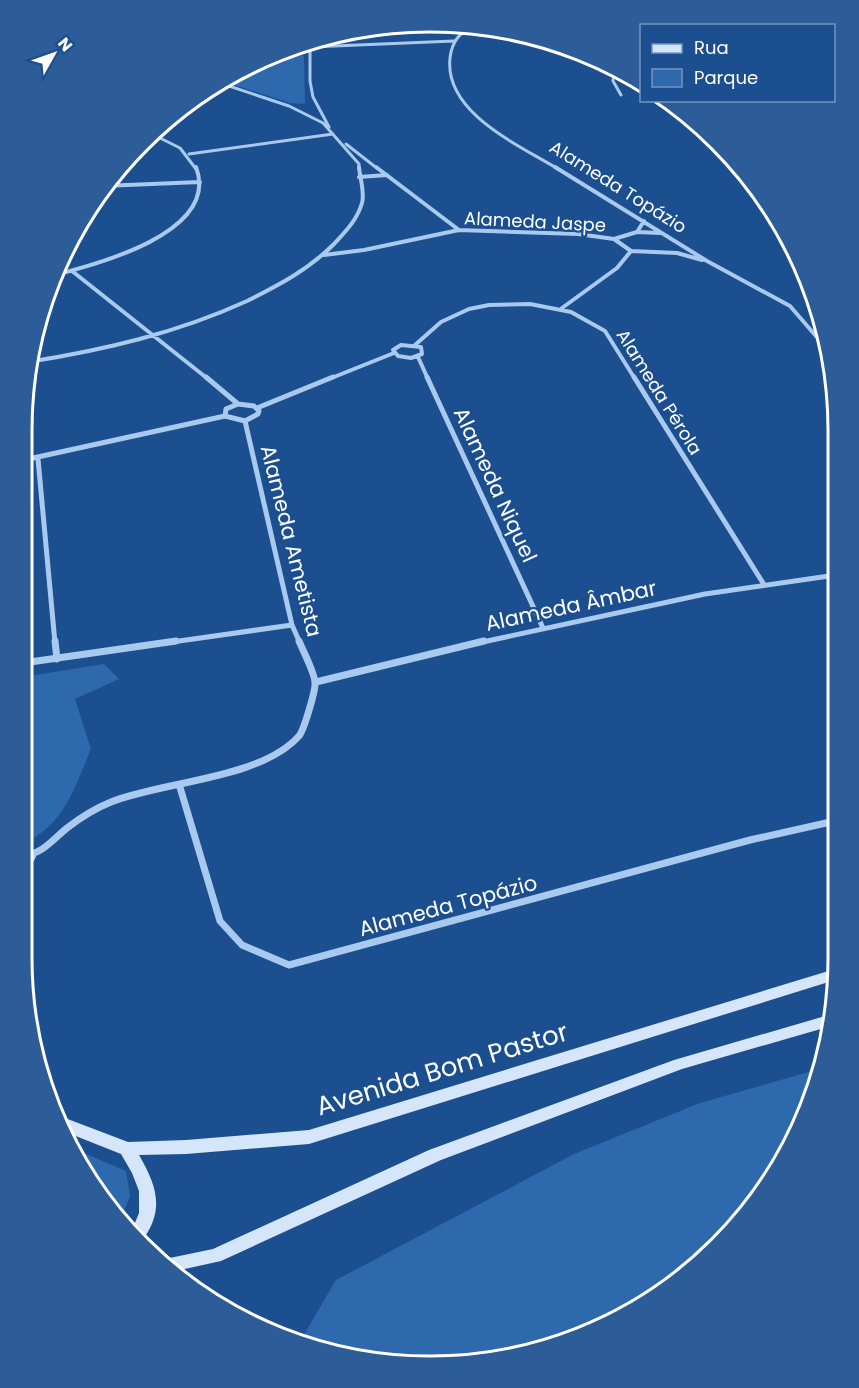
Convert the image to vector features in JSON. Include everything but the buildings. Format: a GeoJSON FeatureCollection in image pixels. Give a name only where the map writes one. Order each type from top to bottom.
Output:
{"type":"FeatureCollection","features":[{"type":"Feature","properties":{"kind":"street"},"geometry":{"type":"LineString","coordinates":[[318,48],[454,41],[464,33]]}},
{"type":"Feature","properties":{"kind":"street","name":"Alameda Topázio"},"geometry":{"type":"LineString","coordinates":[[454,41],[450,60],[450,76],[456,93],[466,109],[486,124],[707,261],[790,306],[816,337]]}},
{"type":"Feature","properties":{"kind":"street"},"geometry":{"type":"LineString","coordinates":[[310,50],[310,81],[313,96],[333,134],[459,230]]}},
{"type":"Feature","properties":{"kind":"street"},"geometry":{"type":"LineString","coordinates":[[614,77],[613,81],[621,95]]}},
{"type":"Feature","properties":{"kind":"street"},"geometry":{"type":"LineString","coordinates":[[38,360],[85,353],[156,336],[207,319],[289,281],[323,255],[353,224],[363,201],[359,164],[333,134],[323,123],[289,105],[229,86]]}},
{"type":"Feature","properties":{"kind":"street"},"geometry":{"type":"LineString","coordinates":[[189,154],[333,134]]}},
{"type":"Feature","properties":{"kind":"street"},"geometry":{"type":"LineString","coordinates":[[64,274],[135,249],[178,224],[198,199],[200,182],[196,164],[189,154],[160,137]]}},
{"type":"Feature","properties":{"kind":"street"},"geometry":{"type":"LineString","coordinates":[[359,177],[387,175]]}},
{"type":"Feature","properties":{"kind":"street"},"geometry":{"type":"LineString","coordinates":[[115,185],[200,182]]}},
{"type":"Feature","properties":{"kind":"street"},"geometry":{"type":"LineString","coordinates":[[637,232],[644,221]]}},
{"type":"Feature","properties":{"kind":"street","name":"Alameda Jaspe"},"geometry":{"type":"LineString","coordinates":[[323,255],[364,250],[459,230],[548,232],[614,239],[631,251],[677,253],[707,261]]}},
{"type":"Feature","properties":{"kind":"street"},"geometry":{"type":"LineString","coordinates":[[614,239],[637,232],[662,233]]}},
{"type":"Feature","properties":{"kind":"street"},"geometry":{"type":"LineString","coordinates":[[677,253],[689,250]]}},
{"type":"Feature","properties":{"kind":"street"},"geometry":{"type":"LineString","coordinates":[[562,308],[617,268],[631,251]]}},
{"type":"Feature","properties":{"kind":"street"},"geometry":{"type":"LineString","coordinates":[[72,272],[156,336],[238,404]]}},
{"type":"Feature","properties":{"kind":"street","name":"Alameda Pérola"},"geometry":{"type":"LineString","coordinates":[[415,345],[429,330],[451,316],[488,305],[524,304],[562,308],[592,321],[605,331],[763,583]]}},
{"type":"Feature","properties":{"kind":"street"},"geometry":{"type":"LineString","coordinates":[[394,353],[393,350],[401,345],[415,345]]}},
{"type":"Feature","properties":{"kind":"street","name":"Alameda Niquel"},"geometry":{"type":"LineString","coordinates":[[415,345],[423,350],[418,357],[543,628]]}},
{"type":"Feature","properties":{"kind":"street"},"geometry":{"type":"LineString","coordinates":[[225,416],[226,409],[238,404],[257,408],[394,353],[404,358],[418,357]]}},
{"type":"Feature","properties":{"kind":"street"},"geometry":{"type":"LineString","coordinates":[[32,459],[225,416],[237,421],[245,421],[258,414],[257,408]]}},
{"type":"Feature","properties":{"kind":"street","name":"Alameda Ametista"},"geometry":{"type":"LineString","coordinates":[[245,421],[292,626],[316,682]]}},
{"type":"Feature","properties":{"kind":"street"},"geometry":{"type":"LineString","coordinates":[[38,459],[57,659]]}},
{"type":"Feature","properties":{"kind":"street","name":"Alameda Âmbar"},"geometry":{"type":"LineString","coordinates":[[316,682],[543,628],[763,583],[828,575]]}},
{"type":"Feature","properties":{"kind":"street"},"geometry":{"type":"LineString","coordinates":[[32,662],[292,626]]}},
{"type":"Feature","properties":{"kind":"street"},"geometry":{"type":"LineString","coordinates":[[33,855],[41,851],[68,827],[107,804],[135,793],[247,768],[274,754],[300,735],[316,682]]}},
{"type":"Feature","properties":{"kind":"street","name":"Alameda Topázio"},"geometry":{"type":"LineString","coordinates":[[179,784],[220,921],[242,945],[289,965],[750,840],[828,823]]}},
{"type":"Feature","properties":{"kind":"street","name":"Avenida Bom Pastor"},"geometry":{"type":"LineString","coordinates":[[69,1127],[127,1149],[186,1148],[309,1137],[827,976]]}},
{"type":"Feature","properties":{"kind":"street"},"geometry":{"type":"LineString","coordinates":[[175,1264],[215,1256],[435,1155],[679,1064],[822,1023]]}},
{"type":"Feature","properties":{"kind":"street"},"geometry":{"type":"LineString","coordinates":[[127,1149],[145,1178],[150,1199],[140,1232]]}},
{"type":"Feature","properties":{"kind":"green space"},"geometry":{"type":"Polygon","coordinates":[[[299,54],[304,56],[305,104],[290,103],[232,84],[277,62],[299,54]]]}},
{"type":"Feature","properties":{"kind":"green space"},"geometry":{"type":"Polygon","coordinates":[[[104,664],[119,679],[75,699],[91,749],[66,805],[48,827],[32,838],[32,676],[104,664]]]}},
{"type":"Feature","properties":{"kind":"green space"},"geometry":{"type":"Polygon","coordinates":[[[811,1071],[786,1135],[774,1158],[745,1201],[729,1221],[692,1258],[628,1303],[582,1326],[533,1343],[456,1356],[403,1356],[378,1353],[326,1343],[304,1336],[336,1280],[574,1154],[700,1103],[811,1071]]]}},
{"type":"Feature","properties":{"kind":"green space"},"geometry":{"type":"Polygon","coordinates":[[[82,1152],[126,1171],[130,1196],[123,1213],[82,1152]]]}}]}
